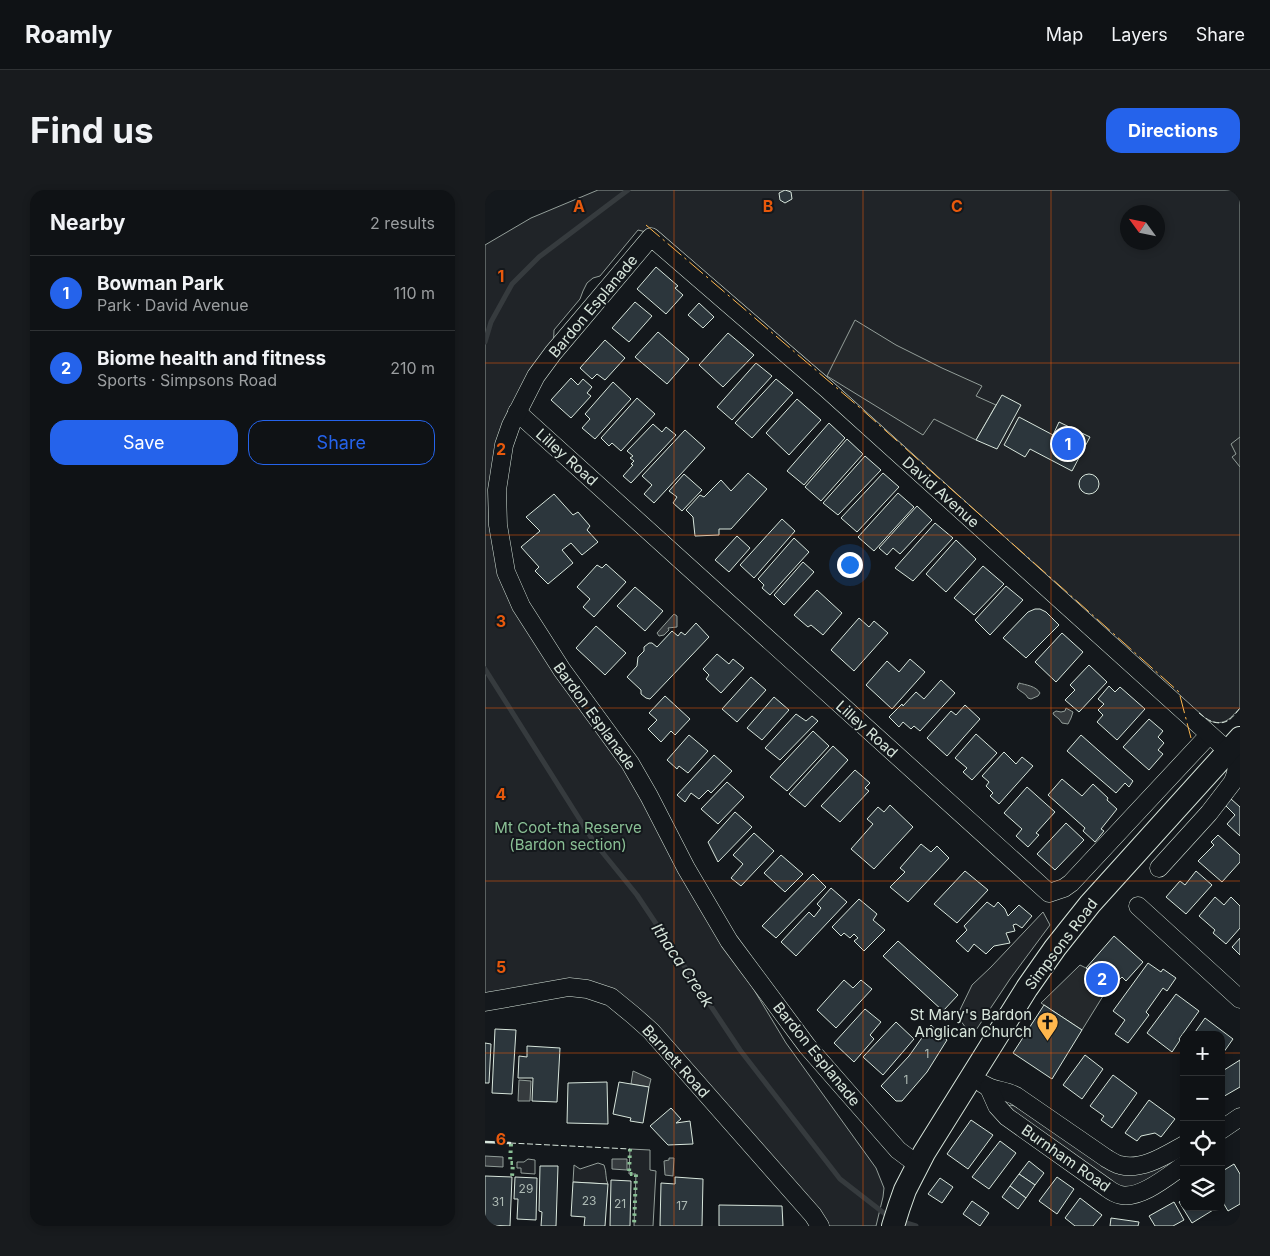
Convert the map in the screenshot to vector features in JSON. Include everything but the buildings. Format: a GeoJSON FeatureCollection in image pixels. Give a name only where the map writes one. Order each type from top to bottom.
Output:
{"type":"FeatureCollection","features":[{"type":"Feature","properties":{"kind":"main road","name":"Simpsons Road"},"geometry":{"type":"LineString","coordinates":[[896,1216],[918,1164],[980,1082],[1027,988],[1090,904],[1235,743]]}},
{"type":"Feature","properties":{"kind":"street","name":"Bardon Esplanade"},"geometry":{"type":"LineString","coordinates":[[651,237],[553,353],[536,376],[511,425],[504,445],[497,490],[498,525],[506,572],[521,606],[562,670],[630,763],[686,868],[729,941],[807,1046],[898,1150],[918,1164]]}},
{"type":"Feature","properties":{"kind":"street","name":"David Avenue"},"geometry":{"type":"LineString","coordinates":[[651,237],[827,389],[1209,735],[1235,743]]}},
{"type":"Feature","properties":{"kind":"street","name":"Lilley Road"},"geometry":{"type":"LineString","coordinates":[[517,412],[1049,893],[1064,888],[1071,883],[1209,735]]}},
{"type":"Feature","properties":{"kind":"street"},"geometry":{"type":"LineString","coordinates":[[1159,868],[1209,813],[1232,784],[1237,772],[1235,743]]}},
{"type":"Feature","properties":{"kind":"street"},"geometry":{"type":"LineString","coordinates":[[1138,906],[1240,999]]}},
{"type":"Feature","properties":{"kind":"street","name":"Barnett Road"},"geometry":{"type":"LineString","coordinates":[[485,1002],[569,987],[587,988],[611,997],[651,1032],[813,1215],[820,1226]]}},
{"type":"Feature","properties":{"kind":"street","name":"Burnham Road"},"geometry":{"type":"LineString","coordinates":[[980,1082],[1016,1096],[1106,1158],[1120,1165],[1141,1165],[1180,1147]]}},
{"type":"Feature","properties":{"kind":"street","name":"Burnham Road"},"geometry":{"type":"LineString","coordinates":[[980,1082],[1007,1117],[1116,1193],[1129,1195],[1143,1191],[1182,1166]]}},
{"type":"Feature","properties":{"kind":"street"},"geometry":{"type":"LineString","coordinates":[[1225,1127],[1240,1117]]}},
{"type":"Feature","properties":{"kind":"green space","name":"Mt Coot-tha Reserve (Bardon section)"},"geometry":{"type":"Polygon","coordinates":[[[598,190],[1240,190],[1240,708],[1222,722],[1206,720],[654,234],[638,230],[600,276],[593,278],[587,283],[580,299],[554,330],[553,353],[508,423],[501,572],[626,765],[739,965],[786,1043],[876,1168],[884,1188],[876,1226],[827,1226],[614,993],[485,997],[485,245],[531,218],[598,190]]]}},
{"type":"Feature","properties":{"kind":"green space"},"geometry":{"type":"Polygon","coordinates":[[[1043,912],[1050,925],[1010,979],[972,1036],[957,1016],[972,985],[1043,912]]]}},
{"type":"Feature","properties":{"kind":"green space"},"geometry":{"type":"Polygon","coordinates":[[[1010,1105],[1015,1106],[1102,1164],[1180,1154],[1180,1161],[1142,1187],[1121,1191],[1008,1107],[1010,1105]]]}},
{"type":"Feature","properties":{"kind":"green space"},"geometry":{"type":"Polygon","coordinates":[[[630,1149],[650,1150],[650,1170],[656,1171],[653,1226],[634,1226],[636,1174],[629,1174],[630,1149]]]}},
{"type":"Feature","properties":{"kind":"green space"},"geometry":{"type":"Polygon","coordinates":[[[528,1159],[535,1160],[535,1174],[521,1173],[521,1168],[517,1168],[517,1162],[524,1162],[528,1159]]]}},
{"type":"Feature","properties":{"kind":"green space"},"geometry":{"type":"Polygon","coordinates":[[[598,1163],[604,1165],[608,1184],[573,1182],[574,1165],[580,1169],[598,1163]]]}},
{"type":"Feature","properties":{"kind":"shaded area"},"geometry":{"type":"Polygon","coordinates":[[[855,320],[896,345],[982,386],[976,396],[996,405],[976,440],[934,419],[923,435],[827,376],[855,320]]]}},
{"type":"Feature","properties":{"kind":"shaded area"},"geometry":{"type":"Polygon","coordinates":[[[1240,437],[1240,467],[1232,457],[1236,454],[1231,444],[1240,437]]]}},
{"type":"Feature","properties":{"kind":"shaded area"},"geometry":{"type":"Polygon","coordinates":[[[674,614],[677,616],[677,627],[668,628],[669,630],[664,635],[659,636],[657,633],[674,614]]]}},
{"type":"Feature","properties":{"kind":"shaded area"},"geometry":{"type":"Polygon","coordinates":[[[1019,683],[1033,687],[1040,693],[1031,699],[1028,698],[1017,688],[1019,683]]]}},
{"type":"Feature","properties":{"kind":"shaded area"},"geometry":{"type":"Polygon","coordinates":[[[1066,708],[1073,712],[1068,724],[1062,723],[1053,713],[1065,711],[1066,708]]]}},
{"type":"Feature","properties":{"kind":"shaded area"},"geometry":{"type":"Polygon","coordinates":[[[1080,965],[1108,988],[1082,1030],[1041,1003],[1080,965]]]}},
{"type":"Feature","properties":{"kind":"shaded area"},"geometry":{"type":"Polygon","coordinates":[[[633,1071],[651,1079],[649,1087],[631,1084],[633,1071]]]}},
{"type":"Feature","properties":{"kind":"shaded area"},"geometry":{"type":"Polygon","coordinates":[[[519,1080],[531,1081],[530,1101],[518,1101],[519,1080]]]}},
{"type":"Feature","properties":{"kind":"shaded area"},"geometry":{"type":"Polygon","coordinates":[[[485,1156],[503,1157],[503,1167],[485,1166],[485,1156]]]}},
{"type":"Feature","properties":{"kind":"shaded area"},"geometry":{"type":"Polygon","coordinates":[[[669,1158],[674,1158],[673,1176],[665,1175],[664,1161],[669,1160],[669,1158]]]}},
{"type":"Feature","properties":{"kind":"shaded area"},"geometry":{"type":"Polygon","coordinates":[[[612,1159],[627,1159],[627,1170],[612,1169],[612,1159]]]}},
{"type":"Feature","properties":{"kind":"waterway","name":"Ithaca Creek"},"geometry":{"type":"LineString","coordinates":[[485,342],[491,322],[512,284],[539,257],[628,190]]}},
{"type":"Feature","properties":{"kind":"waterway","name":"Ithaca Creek"},"geometry":{"type":"LineString","coordinates":[[485,669],[594,842],[637,895],[740,1050],[840,1179],[889,1217]]}},
{"type":"Feature","properties":{"kind":"waterway","name":"Ithaca Creek"},"geometry":{"type":"LineString","coordinates":[[900,1221],[916,1226]]}},
{"type":"Feature","properties":{"kind":"hedge"},"geometry":{"type":"LineString","coordinates":[[511,1144],[510,1163],[513,1163],[512,1177]]}},
{"type":"Feature","properties":{"kind":"hedge"},"geometry":{"type":"LineString","coordinates":[[630,1149],[629,1174],[636,1174],[634,1226]]}},
{"type":"Feature","properties":{"kind":"fence"},"geometry":{"type":"LineString","coordinates":[[1199,713],[1209,720],[1221,723],[1229,720],[1240,708]]}},
{"type":"Feature","properties":{"kind":"fence"},"geometry":{"type":"LineString","coordinates":[[510,1143],[630,1149]]}},
{"type":"Feature","properties":{"kind":"wall"},"geometry":{"type":"LineString","coordinates":[[485,1142],[510,1143]]}},
{"type":"Feature","properties":{"kind":"power"},"geometry":{"type":"LineString","coordinates":[[646,225],[859,407],[1179,692],[1191,738]]}},
{"type":"Feature","properties":{"kind":"place","name":"Bowman Park"},"geometry":{"type":"Point","coordinates":[1068,444]}},
{"type":"Feature","properties":{"kind":"place","name":"Biome health and fitness"},"geometry":{"type":"Point","coordinates":[1102,979]}},
{"type":"Feature","properties":{"kind":"place","name":"St Mary's Bardon Anglican Church"},"geometry":{"type":"Point","coordinates":[1048,1042]}}]}
